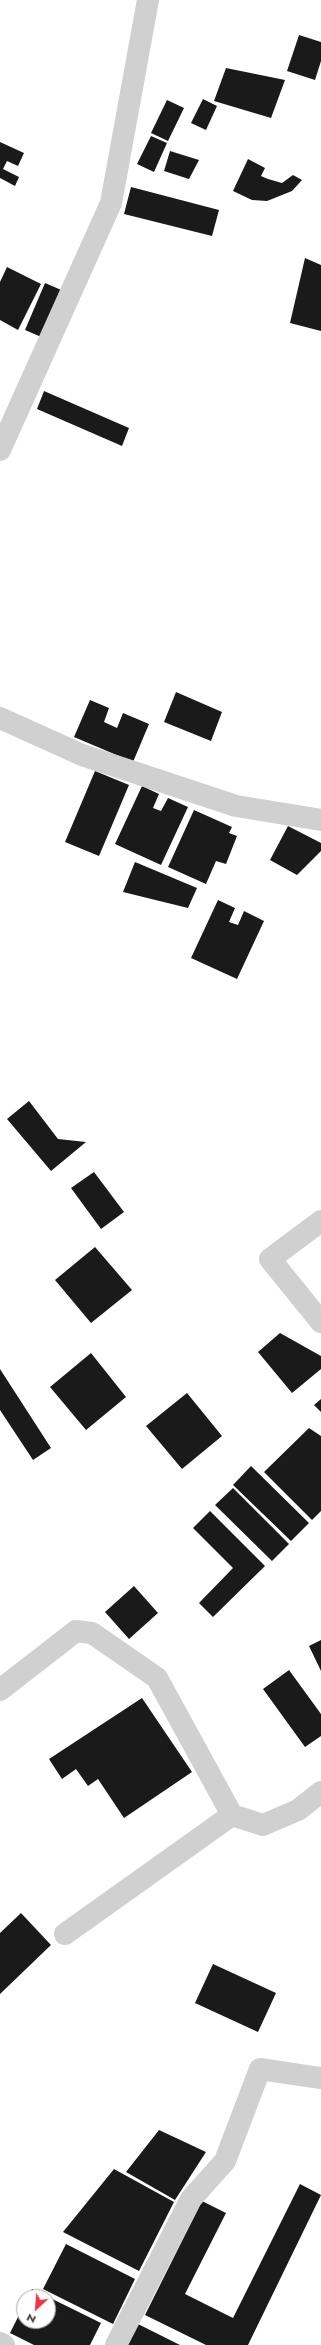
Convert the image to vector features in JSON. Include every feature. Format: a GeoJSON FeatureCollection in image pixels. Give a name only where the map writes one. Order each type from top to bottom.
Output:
{"type":"FeatureCollection","features":[{"type":"Feature","properties":{"kind":"street"},"geometry":{"type":"LineString","coordinates":[[0,450],[111,203],[148,0]]}},
{"type":"Feature","properties":{"kind":"street"},"geometry":{"type":"LineString","coordinates":[[0,718],[82,755],[236,806],[321,820]]}},
{"type":"Feature","properties":{"kind":"street"},"geometry":{"type":"LineString","coordinates":[[321,1221],[270,1259],[321,1322]]}},
{"type":"Feature","properties":{"kind":"street"},"geometry":{"type":"LineString","coordinates":[[0,1690],[76,1631],[92,1633],[157,1678],[232,1815],[263,1825],[298,1810],[321,1792]]}},
{"type":"Feature","properties":{"kind":"street"},"geometry":{"type":"LineString","coordinates":[[64,1934],[232,1815]]}},
{"type":"Feature","properties":{"kind":"street"},"geometry":{"type":"LineString","coordinates":[[116,2345],[191,2199],[225,2161],[260,2069],[321,2078]]}},
{"type":"Feature","properties":{"kind":"street"},"geometry":{"type":"LineString","coordinates":[[0,2343],[4,2345]]}},
{"type":"Feature","properties":{"kind":"building"},"geometry":{"type":"Polygon","coordinates":[[[299,35],[321,42],[321,61],[315,80],[287,71],[299,35]]]}},
{"type":"Feature","properties":{"kind":"building"},"geometry":{"type":"Polygon","coordinates":[[[226,68],[285,80],[271,118],[214,101],[226,68]]]}},
{"type":"Feature","properties":{"kind":"building"},"geometry":{"type":"Polygon","coordinates":[[[203,99],[217,106],[206,130],[191,123],[203,99]]]}},
{"type":"Feature","properties":{"kind":"building"},"geometry":{"type":"Polygon","coordinates":[[[167,100],[184,108],[168,141],[151,133],[167,100]]]}},
{"type":"Feature","properties":{"kind":"building"},"geometry":{"type":"Polygon","coordinates":[[[151,136],[167,143],[154,172],[137,164],[151,136]]]}},
{"type":"Feature","properties":{"kind":"building"},"geometry":{"type":"Polygon","coordinates":[[[0,142],[24,153],[18,166],[7,161],[3,169],[19,177],[15,186],[0,178],[0,142]]]}},
{"type":"Feature","properties":{"kind":"building"},"geometry":{"type":"Polygon","coordinates":[[[170,151],[199,160],[189,179],[164,171],[170,151]]]}},
{"type":"Feature","properties":{"kind":"building"},"geometry":{"type":"Polygon","coordinates":[[[248,159],[265,168],[261,176],[268,179],[282,183],[293,175],[302,180],[292,191],[267,201],[252,200],[233,191],[248,159]]]}},
{"type":"Feature","properties":{"kind":"building"},"geometry":{"type":"Polygon","coordinates":[[[131,187],[219,210],[212,236],[124,214],[131,187]]]}},
{"type":"Feature","properties":{"kind":"building"},"geometry":{"type":"Polygon","coordinates":[[[305,258],[321,265],[321,331],[290,323],[305,258]]]}},
{"type":"Feature","properties":{"kind":"building"},"geometry":{"type":"Polygon","coordinates":[[[7,267],[41,284],[18,330],[0,320],[0,282],[7,267]]]}},
{"type":"Feature","properties":{"kind":"building"},"geometry":{"type":"Polygon","coordinates":[[[45,283],[66,292],[46,339],[25,330],[45,283]]]}},
{"type":"Feature","properties":{"kind":"building"},"geometry":{"type":"Polygon","coordinates":[[[44,391],[129,428],[122,446],[37,409],[44,391]]]}},
{"type":"Feature","properties":{"kind":"building"},"geometry":{"type":"Polygon","coordinates":[[[176,692],[222,712],[211,741],[164,722],[176,692]]]}},
{"type":"Feature","properties":{"kind":"building"},"geometry":{"type":"Polygon","coordinates":[[[90,700],[109,708],[104,722],[117,728],[123,713],[149,724],[133,762],[74,737],[90,700]]]}},
{"type":"Feature","properties":{"kind":"building"},"geometry":{"type":"Polygon","coordinates":[[[95,771],[129,785],[99,856],[65,842],[95,771]]]}},
{"type":"Feature","properties":{"kind":"building"},"geometry":{"type":"Polygon","coordinates":[[[142,786],[159,794],[153,808],[161,811],[168,798],[188,807],[161,865],[115,844],[142,786]]]}},
{"type":"Feature","properties":{"kind":"building"},"geometry":{"type":"Polygon","coordinates":[[[194,810],[232,827],[229,833],[237,836],[226,864],[216,861],[206,884],[168,867],[194,810]]]}},
{"type":"Feature","properties":{"kind":"building"},"geometry":{"type":"Polygon","coordinates":[[[288,826],[321,843],[321,851],[297,875],[270,860],[288,826]]]}},
{"type":"Feature","properties":{"kind":"building"},"geometry":{"type":"Polygon","coordinates":[[[135,862],[197,888],[188,908],[123,892],[135,862]]]}},
{"type":"Feature","properties":{"kind":"building"},"geometry":{"type":"Polygon","coordinates":[[[218,900],[235,908],[229,922],[238,925],[244,911],[264,921],[237,979],[191,958],[218,900]]]}},
{"type":"Feature","properties":{"kind":"building"},"geometry":{"type":"Polygon","coordinates":[[[29,1101],[58,1139],[86,1142],[51,1171],[7,1119],[29,1101]]]}},
{"type":"Feature","properties":{"kind":"building"},"geometry":{"type":"Polygon","coordinates":[[[94,1172],[124,1212],[101,1229],[71,1188],[94,1172]]]}},
{"type":"Feature","properties":{"kind":"building"},"geometry":{"type":"Polygon","coordinates":[[[95,1247],[132,1290],[91,1323],[55,1280],[95,1247]]]}},
{"type":"Feature","properties":{"kind":"building"},"geometry":{"type":"Polygon","coordinates":[[[280,1333],[321,1356],[321,1369],[292,1393],[258,1352],[280,1333]]]}},
{"type":"Feature","properties":{"kind":"building"},"geometry":{"type":"Polygon","coordinates":[[[91,1353],[126,1397],[86,1430],[50,1387],[91,1353]]]}},
{"type":"Feature","properties":{"kind":"building"},"geometry":{"type":"Polygon","coordinates":[[[0,1369],[51,1448],[33,1460],[0,1410],[0,1369]]]}},
{"type":"Feature","properties":{"kind":"building"},"geometry":{"type":"Polygon","coordinates":[[[187,1393],[222,1436],[182,1469],[146,1426],[187,1393]]]}},
{"type":"Feature","properties":{"kind":"building"},"geometry":{"type":"Polygon","coordinates":[[[321,1399],[321,1412],[314,1405],[321,1399]]]}},
{"type":"Feature","properties":{"kind":"building"},"geometry":{"type":"Polygon","coordinates":[[[309,1428],[321,1436],[321,1511],[312,1520],[264,1472],[309,1428]]]}},
{"type":"Feature","properties":{"kind":"building"},"geometry":{"type":"Polygon","coordinates":[[[251,1466],[309,1523],[291,1541],[233,1485],[251,1466]]]}},
{"type":"Feature","properties":{"kind":"building"},"geometry":{"type":"Polygon","coordinates":[[[233,1488],[289,1544],[272,1561],[215,1505],[233,1488]]]}},
{"type":"Feature","properties":{"kind":"building"},"geometry":{"type":"Polygon","coordinates":[[[210,1511],[265,1566],[213,1617],[199,1603],[233,1568],[193,1528],[210,1511]]]}},
{"type":"Feature","properties":{"kind":"building"},"geometry":{"type":"Polygon","coordinates":[[[134,1586],[158,1613],[129,1639],[105,1612],[134,1586]]]}},
{"type":"Feature","properties":{"kind":"building"},"geometry":{"type":"Polygon","coordinates":[[[321,1640],[321,1671],[309,1646],[321,1640]]]}},
{"type":"Feature","properties":{"kind":"building"},"geometry":{"type":"Polygon","coordinates":[[[289,1670],[321,1714],[321,1736],[305,1747],[263,1689],[289,1670]]]}},
{"type":"Feature","properties":{"kind":"building"},"geometry":{"type":"Polygon","coordinates":[[[142,1698],[192,1772],[124,1818],[98,1779],[88,1786],[76,1769],[62,1779],[49,1759],[142,1698]]]}},
{"type":"Feature","properties":{"kind":"building"},"geometry":{"type":"Polygon","coordinates":[[[21,1913],[51,1945],[0,1994],[0,1933],[21,1913]]]}},
{"type":"Feature","properties":{"kind":"building"},"geometry":{"type":"Polygon","coordinates":[[[213,1964],[276,1993],[258,2032],[195,2003],[213,1964]]]}},
{"type":"Feature","properties":{"kind":"building"},"geometry":{"type":"Polygon","coordinates":[[[159,2130],[206,2152],[175,2200],[126,2172],[159,2130]]]}},
{"type":"Feature","properties":{"kind":"building"},"geometry":{"type":"Polygon","coordinates":[[[114,2169],[174,2202],[139,2271],[63,2232],[114,2169]]]}},
{"type":"Feature","properties":{"kind":"building"},"geometry":{"type":"Polygon","coordinates":[[[300,2184],[321,2195],[248,2345],[206,2345],[145,2315],[202,2201],[226,2213],[185,2294],[233,2318],[300,2184]]]}},
{"type":"Feature","properties":{"kind":"building"},"geometry":{"type":"Polygon","coordinates":[[[66,2244],[135,2279],[113,2324],[56,2296],[56,2289],[43,2289],[66,2244]]]}},
{"type":"Feature","properties":{"kind":"building"},"geometry":{"type":"Polygon","coordinates":[[[56,2301],[101,2323],[90,2345],[34,2345],[10,2333],[16,2321],[16,2329],[56,2329],[56,2301]]]}},
{"type":"Feature","properties":{"kind":"building"},"geometry":{"type":"Polygon","coordinates":[[[138,2324],[180,2345],[125,2345],[138,2324]]]}}]}
